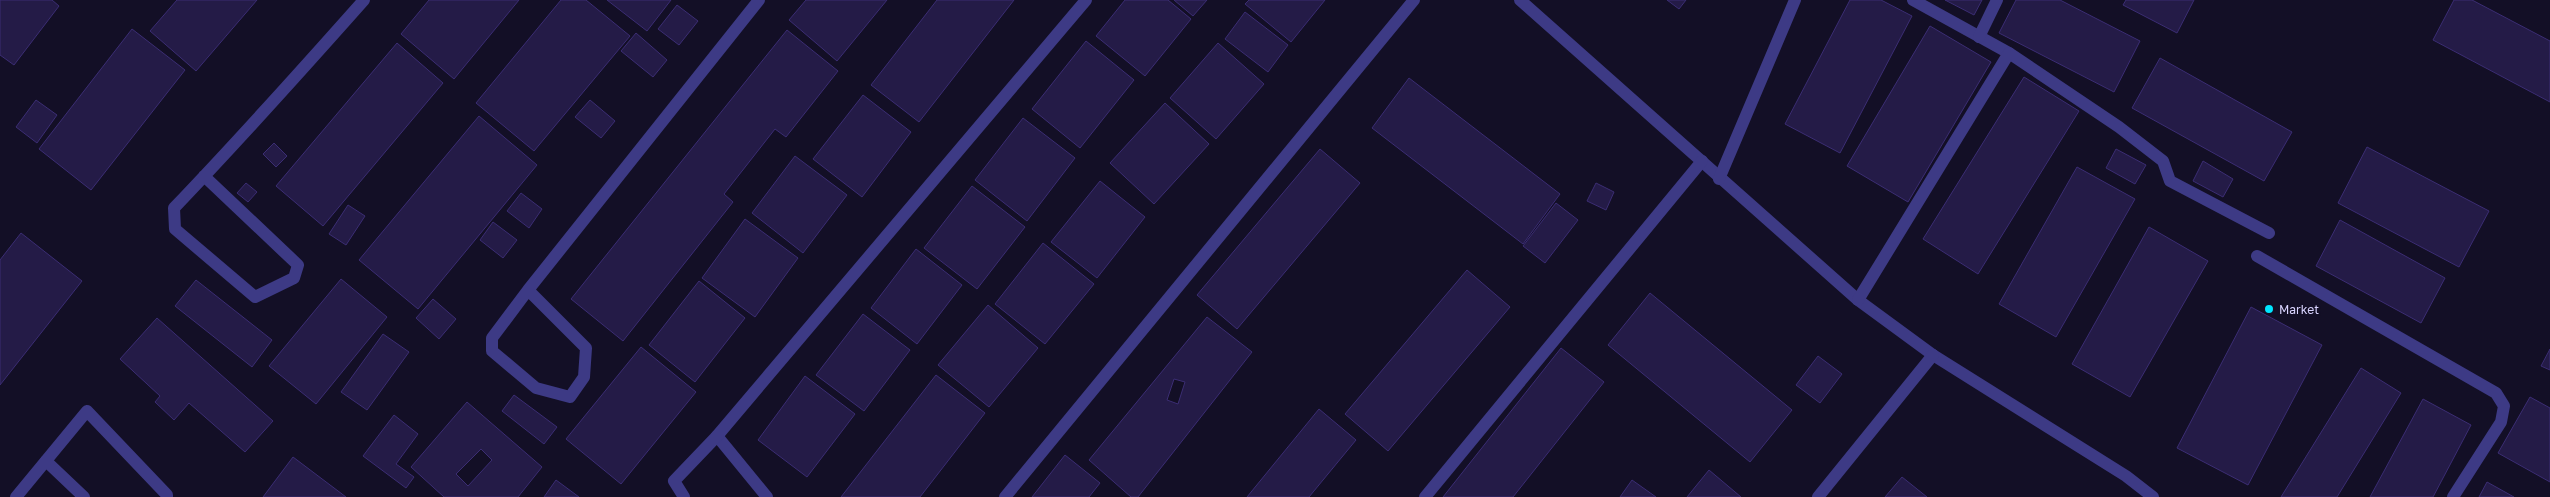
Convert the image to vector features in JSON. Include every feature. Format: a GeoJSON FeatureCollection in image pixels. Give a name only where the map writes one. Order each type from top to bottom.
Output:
{"type":"FeatureCollection","features":[{"type":"Feature","properties":{"kind":"street"},"geometry":{"type":"LineString","coordinates":[[204,176],[298,265],[294,278],[255,297],[176,229],[174,208],[204,176],[259,119],[364,0]]}},
{"type":"Feature","properties":{"kind":"street"},"geometry":{"type":"LineString","coordinates":[[528,290],[586,348],[584,377],[570,397],[536,388],[492,351],[492,338],[528,290],[759,0]]}},
{"type":"Feature","properties":{"kind":"street"},"geometry":{"type":"LineString","coordinates":[[684,497],[674,481],[717,436],[1086,0]]}},
{"type":"Feature","properties":{"kind":"street"},"geometry":{"type":"LineString","coordinates":[[1005,497],[1414,0]]}},
{"type":"Feature","properties":{"kind":"street"},"geometry":{"type":"LineString","coordinates":[[1520,0],[1858,300],[1933,355],[2126,476],[2153,497]]}},
{"type":"Feature","properties":{"kind":"street"},"geometry":{"type":"LineString","coordinates":[[1720,179],[1795,0]]}},
{"type":"Feature","properties":{"kind":"street"},"geometry":{"type":"LineString","coordinates":[[1913,0],[2008,53],[2119,128],[2163,161],[2170,181],[2270,233]]}},
{"type":"Feature","properties":{"kind":"street"},"geometry":{"type":"LineString","coordinates":[[1979,37],[1997,0]]}},
{"type":"Feature","properties":{"kind":"street"},"geometry":{"type":"LineString","coordinates":[[1858,300],[2008,53]]}},
{"type":"Feature","properties":{"kind":"street"},"geometry":{"type":"LineString","coordinates":[[1425,497],[1702,161]]}},
{"type":"Feature","properties":{"kind":"street"},"geometry":{"type":"LineString","coordinates":[[2257,256],[2496,393],[2504,406],[2501,422],[2453,497]]}},
{"type":"Feature","properties":{"kind":"street"},"geometry":{"type":"LineString","coordinates":[[1818,497],[1933,355]]}},
{"type":"Feature","properties":{"kind":"street"},"geometry":{"type":"LineString","coordinates":[[16,497],[87,411],[167,495],[166,497]]}},
{"type":"Feature","properties":{"kind":"street"},"geometry":{"type":"LineString","coordinates":[[717,436],[766,497]]}},
{"type":"Feature","properties":{"kind":"street"},"geometry":{"type":"LineString","coordinates":[[46,461],[84,497]]}},
{"type":"Feature","properties":{"kind":"building"},"geometry":{"type":"Polygon","coordinates":[[[0,0],[52,0],[59,6],[14,65],[0,55],[0,0]]]}},
{"type":"Feature","properties":{"kind":"building"},"geometry":{"type":"Polygon","coordinates":[[[177,0],[257,0],[196,71],[150,31],[177,0]]]}},
{"type":"Feature","properties":{"kind":"building"},"geometry":{"type":"Polygon","coordinates":[[[429,0],[519,0],[454,79],[401,34],[429,0]]]}},
{"type":"Feature","properties":{"kind":"building"},"geometry":{"type":"Polygon","coordinates":[[[561,0],[586,0],[630,36],[534,151],[476,103],[561,0]]]}},
{"type":"Feature","properties":{"kind":"building"},"geometry":{"type":"Polygon","coordinates":[[[607,0],[671,0],[647,31],[607,0]]]}},
{"type":"Feature","properties":{"kind":"building"},"geometry":{"type":"Polygon","coordinates":[[[806,0],[887,0],[837,61],[789,20],[806,0]]]}},
{"type":"Feature","properties":{"kind":"building"},"geometry":{"type":"Polygon","coordinates":[[[937,0],[1014,0],[919,122],[871,85],[937,0]]]}},
{"type":"Feature","properties":{"kind":"building"},"geometry":{"type":"Polygon","coordinates":[[[1125,0],[1168,0],[1191,19],[1145,76],[1096,36],[1125,0]]]}},
{"type":"Feature","properties":{"kind":"building"},"geometry":{"type":"Polygon","coordinates":[[[1174,0],[1207,0],[1193,16],[1174,0]]]}},
{"type":"Feature","properties":{"kind":"building"},"geometry":{"type":"Polygon","coordinates":[[[1249,0],[1325,0],[1291,42],[1245,4],[1249,0]]]}},
{"type":"Feature","properties":{"kind":"building"},"geometry":{"type":"Polygon","coordinates":[[[1667,0],[1686,0],[1679,9],[1667,0]]]}},
{"type":"Feature","properties":{"kind":"building"},"geometry":{"type":"Polygon","coordinates":[[[1850,0],[1881,0],[1912,16],[1840,153],[1785,124],[1850,0]]]}},
{"type":"Feature","properties":{"kind":"building"},"geometry":{"type":"Polygon","coordinates":[[[1945,0],[1982,0],[1974,15],[1945,0]]]}},
{"type":"Feature","properties":{"kind":"building"},"geometry":{"type":"Polygon","coordinates":[[[2016,0],[2060,0],[2140,41],[2114,92],[1999,33],[2016,0]]]}},
{"type":"Feature","properties":{"kind":"building"},"geometry":{"type":"Polygon","coordinates":[[[2126,0],[2194,0],[2177,33],[2123,5],[2126,0]]]}},
{"type":"Feature","properties":{"kind":"building"},"geometry":{"type":"Polygon","coordinates":[[[2454,0],[2472,0],[2550,41],[2550,102],[2433,40],[2454,0]]]}},
{"type":"Feature","properties":{"kind":"building"},"geometry":{"type":"Polygon","coordinates":[[[677,5],[698,21],[679,45],[658,29],[677,5]]]}},
{"type":"Feature","properties":{"kind":"building"},"geometry":{"type":"Polygon","coordinates":[[[1245,12],[1288,45],[1268,72],[1225,39],[1245,12]]]}},
{"type":"Feature","properties":{"kind":"building"},"geometry":{"type":"Polygon","coordinates":[[[1930,26],[1991,62],[1908,202],[1847,166],[1930,26]]]}},
{"type":"Feature","properties":{"kind":"building"},"geometry":{"type":"Polygon","coordinates":[[[132,29],[185,70],[91,190],[39,149],[132,29]]]}},
{"type":"Feature","properties":{"kind":"building"},"geometry":{"type":"Polygon","coordinates":[[[787,30],[838,71],[786,137],[775,129],[724,194],[733,202],[623,341],[571,299],[787,30]]]}},
{"type":"Feature","properties":{"kind":"building"},"geometry":{"type":"Polygon","coordinates":[[[636,33],[667,60],[653,77],[621,51],[636,33]]]}},
{"type":"Feature","properties":{"kind":"building"},"geometry":{"type":"Polygon","coordinates":[[[1086,41],[1134,80],[1080,148],[1032,109],[1086,41]]]}},
{"type":"Feature","properties":{"kind":"building"},"geometry":{"type":"Polygon","coordinates":[[[397,43],[443,83],[323,226],[276,186],[397,43]]]}},
{"type":"Feature","properties":{"kind":"building"},"geometry":{"type":"Polygon","coordinates":[[[1218,43],[1264,84],[1216,139],[1170,98],[1218,43]]]}},
{"type":"Feature","properties":{"kind":"building"},"geometry":{"type":"Polygon","coordinates":[[[2160,58],[2292,132],[2264,181],[2132,108],[2160,58]]]}},
{"type":"Feature","properties":{"kind":"building"},"geometry":{"type":"Polygon","coordinates":[[[2024,77],[2079,111],[1978,274],[1923,239],[2024,77]]]}},
{"type":"Feature","properties":{"kind":"building"},"geometry":{"type":"Polygon","coordinates":[[[1409,78],[1560,194],[1523,244],[1372,128],[1409,78]]]}},
{"type":"Feature","properties":{"kind":"building"},"geometry":{"type":"Polygon","coordinates":[[[863,95],[911,132],[862,197],[813,159],[863,95]]]}},
{"type":"Feature","properties":{"kind":"building"},"geometry":{"type":"Polygon","coordinates":[[[36,100],[57,115],[37,143],[16,127],[36,100]]]}},
{"type":"Feature","properties":{"kind":"building"},"geometry":{"type":"Polygon","coordinates":[[[590,100],[615,121],[601,138],[575,117],[590,100]]]}},
{"type":"Feature","properties":{"kind":"building"},"geometry":{"type":"Polygon","coordinates":[[[1165,103],[1209,144],[1154,204],[1110,163],[1165,103]]]}},
{"type":"Feature","properties":{"kind":"building"},"geometry":{"type":"Polygon","coordinates":[[[479,116],[537,165],[418,309],[359,260],[479,116]]]}},
{"type":"Feature","properties":{"kind":"building"},"geometry":{"type":"Polygon","coordinates":[[[1023,118],[1075,158],[1027,221],[975,180],[1023,118]]]}},
{"type":"Feature","properties":{"kind":"building"},"geometry":{"type":"Polygon","coordinates":[[[274,143],[287,156],[276,167],[263,154],[274,143]]]}},
{"type":"Feature","properties":{"kind":"building"},"geometry":{"type":"Polygon","coordinates":[[[2367,147],[2489,211],[2459,267],[2338,203],[2367,147]]]}},
{"type":"Feature","properties":{"kind":"building"},"geometry":{"type":"Polygon","coordinates":[[[1320,149],[1360,183],[1237,329],[1197,295],[1320,149]]]}},
{"type":"Feature","properties":{"kind":"building"},"geometry":{"type":"Polygon","coordinates":[[[2116,149],[2146,165],[2135,184],[2106,168],[2116,149]]]}},
{"type":"Feature","properties":{"kind":"building"},"geometry":{"type":"Polygon","coordinates":[[[795,156],[847,195],[803,253],[752,213],[795,156]]]}},
{"type":"Feature","properties":{"kind":"building"},"geometry":{"type":"Polygon","coordinates":[[[2203,161],[2233,179],[2223,197],[2193,181],[2203,161]]]}},
{"type":"Feature","properties":{"kind":"building"},"geometry":{"type":"Polygon","coordinates":[[[2077,167],[2135,199],[2056,337],[1999,304],[2077,167]]]}},
{"type":"Feature","properties":{"kind":"building"},"geometry":{"type":"Polygon","coordinates":[[[1100,181],[1145,217],[1097,278],[1051,242],[1100,181]]]}},
{"type":"Feature","properties":{"kind":"building"},"geometry":{"type":"Polygon","coordinates":[[[246,183],[257,192],[248,202],[237,193],[246,183]]]}},
{"type":"Feature","properties":{"kind":"building"},"geometry":{"type":"Polygon","coordinates":[[[1596,183],[1614,192],[1606,210],[1587,201],[1596,183]]]}},
{"type":"Feature","properties":{"kind":"building"},"geometry":{"type":"Polygon","coordinates":[[[972,186],[1025,227],[977,289],[924,248],[972,186]]]}},
{"type":"Feature","properties":{"kind":"building"},"geometry":{"type":"Polygon","coordinates":[[[521,193],[542,209],[529,228],[507,211],[521,193]]]}},
{"type":"Feature","properties":{"kind":"building"},"geometry":{"type":"Polygon","coordinates":[[[1556,203],[1578,220],[1545,263],[1523,246],[1556,203]]]}},
{"type":"Feature","properties":{"kind":"building"},"geometry":{"type":"Polygon","coordinates":[[[348,205],[365,216],[346,245],[329,234],[348,205]]]}},
{"type":"Feature","properties":{"kind":"building"},"geometry":{"type":"Polygon","coordinates":[[[745,219],[798,258],[755,317],[702,278],[745,219]]]}},
{"type":"Feature","properties":{"kind":"building"},"geometry":{"type":"Polygon","coordinates":[[[2340,220],[2445,278],[2421,323],[2316,266],[2340,220]]]}},
{"type":"Feature","properties":{"kind":"building"},"geometry":{"type":"Polygon","coordinates":[[[493,222],[517,240],[503,258],[480,240],[493,222]]]}},
{"type":"Feature","properties":{"kind":"building"},"geometry":{"type":"Polygon","coordinates":[[[2149,227],[2208,261],[2130,397],[2072,364],[2149,227]]]}},
{"type":"Feature","properties":{"kind":"building"},"geometry":{"type":"Polygon","coordinates":[[[21,233],[82,281],[0,385],[0,260],[21,233]]]}},
{"type":"Feature","properties":{"kind":"building"},"geometry":{"type":"Polygon","coordinates":[[[1043,243],[1094,284],[1045,344],[995,304],[1043,243]]]}},
{"type":"Feature","properties":{"kind":"building"},"geometry":{"type":"Polygon","coordinates":[[[916,249],[962,285],[917,344],[871,308],[916,249]]]}},
{"type":"Feature","properties":{"kind":"building"},"geometry":{"type":"Polygon","coordinates":[[[1467,270],[1510,307],[1388,451],[1345,414],[1467,270]]]}},
{"type":"Feature","properties":{"kind":"building"},"geometry":{"type":"Polygon","coordinates":[[[341,279],[387,317],[316,404],[269,366],[341,279]]]}},
{"type":"Feature","properties":{"kind":"building"},"geometry":{"type":"Polygon","coordinates":[[[196,280],[272,340],[252,367],[175,306],[196,280]]]}},
{"type":"Feature","properties":{"kind":"building"},"geometry":{"type":"Polygon","coordinates":[[[699,281],[745,318],[695,382],[649,345],[699,281]]]}},
{"type":"Feature","properties":{"kind":"building"},"geometry":{"type":"Polygon","coordinates":[[[1650,293],[1792,410],[1750,462],[1608,345],[1650,293]]]}},
{"type":"Feature","properties":{"kind":"building"},"geometry":{"type":"Polygon","coordinates":[[[433,299],[456,319],[439,339],[416,318],[433,299]]]}},
{"type":"Feature","properties":{"kind":"building"},"geometry":{"type":"Polygon","coordinates":[[[988,305],[1038,348],[989,407],[938,365],[988,305]]]}},
{"type":"Feature","properties":{"kind":"building"},"geometry":{"type":"Polygon","coordinates":[[[2251,307],[2322,345],[2248,485],[2177,448],[2251,307]]]}},
{"type":"Feature","properties":{"kind":"building"},"geometry":{"type":"Polygon","coordinates":[[[863,314],[910,350],[864,411],[816,375],[863,314]]]}},
{"type":"Feature","properties":{"kind":"building"},"geometry":{"type":"Polygon","coordinates":[[[1207,317],[1252,352],[1138,497],[1131,497],[1089,460],[1207,317]],[[1174,379],[1167,400],[1178,404],[1185,382],[1174,379]]]}},
{"type":"Feature","properties":{"kind":"building"},"geometry":{"type":"Polygon","coordinates":[[[157,318],[273,421],[245,452],[189,403],[174,420],[155,402],[160,396],[120,359],[157,318]]]}},
{"type":"Feature","properties":{"kind":"building"},"geometry":{"type":"Polygon","coordinates":[[[383,334],[409,352],[367,410],[341,392],[383,334]]]}},
{"type":"Feature","properties":{"kind":"building"},"geometry":{"type":"Polygon","coordinates":[[[641,347],[696,392],[621,484],[566,439],[641,347]]]}},
{"type":"Feature","properties":{"kind":"building"},"geometry":{"type":"Polygon","coordinates":[[[1561,348],[1604,382],[1513,497],[1443,497],[1561,348]]]}},
{"type":"Feature","properties":{"kind":"building"},"geometry":{"type":"Polygon","coordinates":[[[2550,349],[2550,370],[2541,366],[2550,349]]]}},
{"type":"Feature","properties":{"kind":"building"},"geometry":{"type":"Polygon","coordinates":[[[1818,356],[1842,374],[1820,403],[1796,385],[1818,356]]]}},
{"type":"Feature","properties":{"kind":"building"},"geometry":{"type":"Polygon","coordinates":[[[2361,368],[2401,393],[2337,497],[2281,497],[2361,368]]]}},
{"type":"Feature","properties":{"kind":"building"},"geometry":{"type":"Polygon","coordinates":[[[936,375],[985,413],[920,497],[841,497],[936,375]]]}},
{"type":"Feature","properties":{"kind":"building"},"geometry":{"type":"Polygon","coordinates":[[[805,376],[855,414],[807,477],[758,440],[805,376]]]}},
{"type":"Feature","properties":{"kind":"building"},"geometry":{"type":"Polygon","coordinates":[[[514,395],[557,427],[544,444],[502,411],[514,395]]]}},
{"type":"Feature","properties":{"kind":"building"},"geometry":{"type":"Polygon","coordinates":[[[2530,397],[2550,408],[2550,482],[2498,453],[2530,397]]]}},
{"type":"Feature","properties":{"kind":"building"},"geometry":{"type":"Polygon","coordinates":[[[2423,399],[2471,425],[2433,497],[2370,497],[2423,399]]]}},
{"type":"Feature","properties":{"kind":"building"},"geometry":{"type":"Polygon","coordinates":[[[467,402],[542,467],[518,497],[444,497],[411,467],[467,402]],[[481,449],[456,474],[468,486],[492,460],[481,449]]]}},
{"type":"Feature","properties":{"kind":"building"},"geometry":{"type":"Polygon","coordinates":[[[1319,409],[1356,440],[1309,497],[1247,497],[1319,409]]]}},
{"type":"Feature","properties":{"kind":"building"},"geometry":{"type":"Polygon","coordinates":[[[394,415],[418,434],[396,464],[414,477],[406,488],[363,456],[394,415]]]}},
{"type":"Feature","properties":{"kind":"building"},"geometry":{"type":"Polygon","coordinates":[[[1065,455],[1100,483],[1089,497],[1032,497],[1065,455]]]}},
{"type":"Feature","properties":{"kind":"building"},"geometry":{"type":"Polygon","coordinates":[[[293,457],[346,497],[263,497],[293,457]]]}},
{"type":"Feature","properties":{"kind":"building"},"geometry":{"type":"Polygon","coordinates":[[[1709,470],[1741,497],[1687,497],[1709,470]]]}},
{"type":"Feature","properties":{"kind":"building"},"geometry":{"type":"Polygon","coordinates":[[[1902,477],[1927,497],[1885,497],[1902,477]]]}},
{"type":"Feature","properties":{"kind":"building"},"geometry":{"type":"Polygon","coordinates":[[[556,480],[579,497],[544,497],[556,480]]]}},
{"type":"Feature","properties":{"kind":"building"},"geometry":{"type":"Polygon","coordinates":[[[1632,480],[1656,497],[1620,497],[1632,480]]]}},
{"type":"Feature","properties":{"kind":"building"},"geometry":{"type":"Polygon","coordinates":[[[2487,482],[2514,497],[2479,497],[2487,482]]]}},
{"type":"Feature","properties":{"kind":"place","name":"Market"},"geometry":{"type":"Point","coordinates":[2269,309]}}]}
